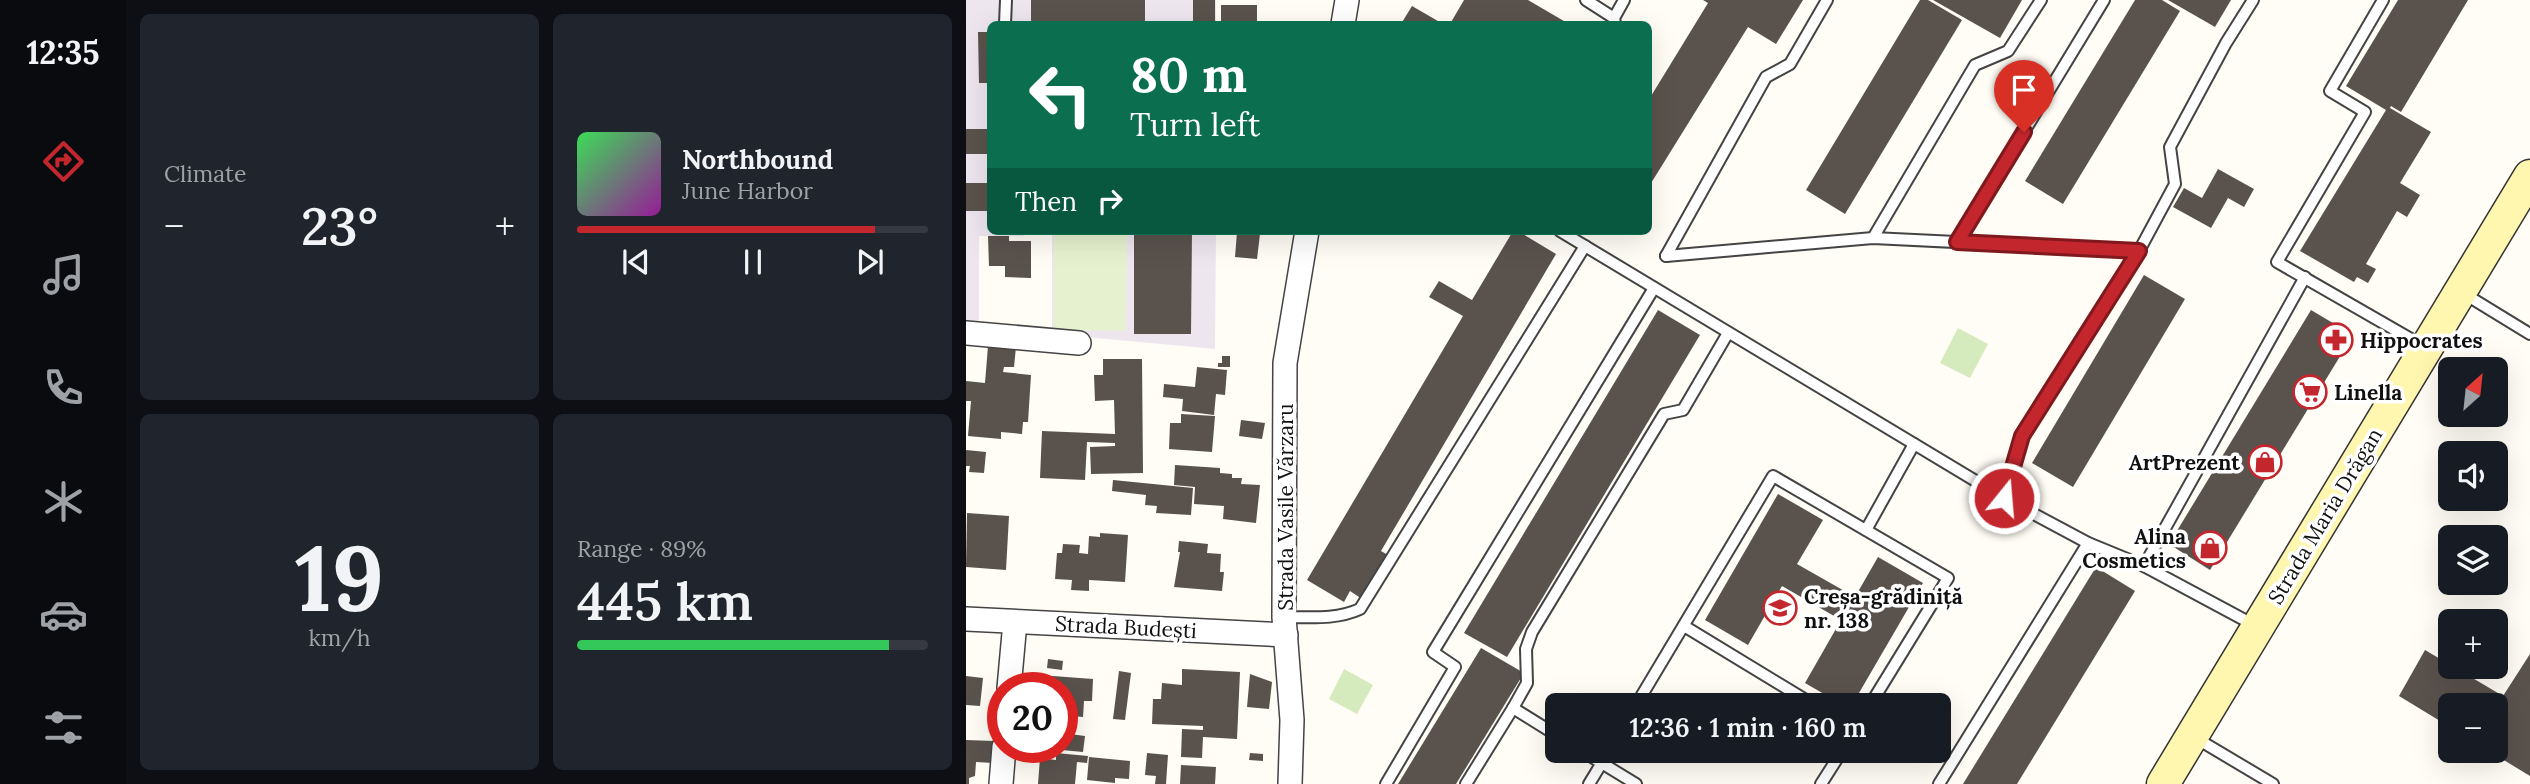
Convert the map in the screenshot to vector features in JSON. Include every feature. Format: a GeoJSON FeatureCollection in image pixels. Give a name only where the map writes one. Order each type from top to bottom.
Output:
{"type":"FeatureCollection","features":[{"type":"Feature","properties":{"kind":"main road","name":"Strada Maria Drăgan"},"geometry":{"type":"LineString","coordinates":[[2162,784],[2530,176]]}},
{"type":"Feature","properties":{"kind":"street"},"geometry":{"type":"LineString","coordinates":[[1344,21],[1347,0]]}},
{"type":"Feature","properties":{"kind":"street","name":"Strada Vasile Vărzaru"},"geometry":{"type":"LineString","coordinates":[[1290,784],[1292,720],[1285,626],[1285,363],[1306,235]]}},
{"type":"Feature","properties":{"kind":"street"},"geometry":{"type":"LineString","coordinates":[[966,333],[1079,343]]}},
{"type":"Feature","properties":{"kind":"street","name":"Strada Budești"},"geometry":{"type":"LineString","coordinates":[[966,619],[1285,626]]}},
{"type":"Feature","properties":{"kind":"street"},"geometry":{"type":"LineString","coordinates":[[1010,672],[1015,622]]}},
{"type":"Feature","properties":{"kind":"street"},"geometry":{"type":"LineString","coordinates":[[1001,784],[1003,763]]}},
{"type":"Feature","properties":{"kind":"lane"},"geometry":{"type":"LineString","coordinates":[[1005,21],[1006,0]]}},
{"type":"Feature","properties":{"kind":"lane"},"geometry":{"type":"LineString","coordinates":[[1586,0],[1614,21],[1624,0]]}},
{"type":"Feature","properties":{"kind":"lane"},"geometry":{"type":"LineString","coordinates":[[1827,0],[1790,64],[1766,77],[1666,256],[1873,238],[2139,251]]}},
{"type":"Feature","properties":{"kind":"lane"},"geometry":{"type":"LineString","coordinates":[[1873,238],[1975,65],[2008,51],[2041,0]]}},
{"type":"Feature","properties":{"kind":"lane"},"geometry":{"type":"LineString","coordinates":[[1957,242],[2104,0]]}},
{"type":"Feature","properties":{"kind":"lane"},"geometry":{"type":"LineString","coordinates":[[2004,498],[2022,436],[2139,251],[2175,184],[2170,147],[2226,43],[2253,0]]}},
{"type":"Feature","properties":{"kind":"lane"},"geometry":{"type":"LineString","coordinates":[[2383,0],[2330,91],[2365,113],[2277,262],[2425,347]]}},
{"type":"Feature","properties":{"kind":"lane"},"geometry":{"type":"LineString","coordinates":[[1567,235],[2004,498],[2088,543],[2144,566],[2258,628]]}},
{"type":"Feature","properties":{"kind":"lane"},"geometry":{"type":"LineString","coordinates":[[1285,626],[1346,615],[1360,609],[1585,246]]}},
{"type":"Feature","properties":{"kind":"lane"},"geometry":{"type":"LineString","coordinates":[[2144,566],[2305,277]]}},
{"type":"Feature","properties":{"kind":"lane"},"geometry":{"type":"LineString","coordinates":[[1386,784],[1455,667],[1433,652],[1654,288]]}},
{"type":"Feature","properties":{"kind":"lane"},"geometry":{"type":"LineString","coordinates":[[2461,291],[2530,334]]}},
{"type":"Feature","properties":{"kind":"lane"},"geometry":{"type":"LineString","coordinates":[[1466,784],[1527,683],[1526,649],[1532,632],[1664,414],[1683,410],[1728,333]]}},
{"type":"Feature","properties":{"kind":"lane"},"geometry":{"type":"LineString","coordinates":[[1866,530],[1914,444]]}},
{"type":"Feature","properties":{"kind":"lane"},"geometry":{"type":"LineString","coordinates":[[1643,693],[1773,476],[1948,578],[1877,693]]}},
{"type":"Feature","properties":{"kind":"lane"},"geometry":{"type":"LineString","coordinates":[[1939,784],[2088,543]]}},
{"type":"Feature","properties":{"kind":"lane"},"geometry":{"type":"LineString","coordinates":[[1684,626],[1794,693]]}},
{"type":"Feature","properties":{"kind":"lane"},"geometry":{"type":"LineString","coordinates":[[1513,708],[1545,728]]}},
{"type":"Feature","properties":{"kind":"lane"},"geometry":{"type":"LineString","coordinates":[[2192,736],[2273,784]]}},
{"type":"Feature","properties":{"kind":"lane"},"geometry":{"type":"LineString","coordinates":[[1589,784],[1602,763],[1636,784]]}},
{"type":"Feature","properties":{"kind":"lane"},"geometry":{"type":"LineString","coordinates":[[1821,784],[1834,763]]}},
{"type":"Feature","properties":{"kind":"shaded area"},"geometry":{"type":"Polygon","coordinates":[[[966,0],[1216,0],[1216,21],[987,21],[987,235],[1024,235],[979,236],[979,327],[966,326],[966,0]]]}},
{"type":"Feature","properties":{"kind":"shaded area"},"geometry":{"type":"Polygon","coordinates":[[[1052,235],[1216,235],[1215,349],[1052,334],[1052,235]]]}},
{"type":"Feature","properties":{"kind":"green space"},"geometry":{"type":"Polygon","coordinates":[[[1054,235],[1127,235],[1126,331],[1054,330],[1054,235]]]}},
{"type":"Feature","properties":{"kind":"green space"},"geometry":{"type":"Polygon","coordinates":[[[1958,328],[1988,344],[1970,378],[1940,363],[1958,328]]]}},
{"type":"Feature","properties":{"kind":"green space"},"geometry":{"type":"Polygon","coordinates":[[[1344,669],[1373,685],[1357,714],[1329,699],[1344,669]]]}},
{"type":"Feature","properties":{"kind":"building"},"geometry":{"type":"Polygon","coordinates":[[[1031,0],[1145,0],[1145,21],[1031,21],[1031,0]]]}},
{"type":"Feature","properties":{"kind":"building"},"geometry":{"type":"Polygon","coordinates":[[[1193,0],[1215,0],[1215,21],[1193,21],[1193,0]]]}},
{"type":"Feature","properties":{"kind":"building"},"geometry":{"type":"Polygon","coordinates":[[[1464,0],[1528,0],[1564,21],[1452,21],[1464,0]]]}},
{"type":"Feature","properties":{"kind":"building"},"geometry":{"type":"Polygon","coordinates":[[[1703,0],[1803,0],[1776,44],[1748,27],[1652,182],[1652,94],[1708,3],[1703,0]]]}},
{"type":"Feature","properties":{"kind":"building"},"geometry":{"type":"Polygon","coordinates":[[[1920,0],[1928,0],[1962,20],[1845,214],[1806,190],[1920,0]]]}},
{"type":"Feature","properties":{"kind":"building"},"geometry":{"type":"Polygon","coordinates":[[[1933,0],[2022,0],[2000,38],[1933,0]]]}},
{"type":"Feature","properties":{"kind":"building"},"geometry":{"type":"Polygon","coordinates":[[[2135,0],[2162,0],[2180,11],[2063,204],[2025,181],[2135,0]]]}},
{"type":"Feature","properties":{"kind":"building"},"geometry":{"type":"Polygon","coordinates":[[[2168,0],[2231,0],[2215,27],[2168,0]]]}},
{"type":"Feature","properties":{"kind":"building"},"geometry":{"type":"Polygon","coordinates":[[[2398,0],[2468,0],[2401,112],[2391,106],[2390,108],[2431,132],[2400,183],[2420,195],[2407,217],[2397,211],[2366,264],[2376,269],[2368,283],[2357,277],[2354,282],[2300,251],[2386,110],[2346,86],[2398,0]]]}},
{"type":"Feature","properties":{"kind":"building"},"geometry":{"type":"Polygon","coordinates":[[[1221,5],[1257,5],[1257,21],[1221,21],[1221,5]]]}},
{"type":"Feature","properties":{"kind":"building"},"geometry":{"type":"Polygon","coordinates":[[[1412,6],[1438,21],[1403,21],[1412,6]]]}},
{"type":"Feature","properties":{"kind":"building"},"geometry":{"type":"Polygon","coordinates":[[[978,32],[987,32],[987,83],[979,83],[978,32]]]}},
{"type":"Feature","properties":{"kind":"building"},"geometry":{"type":"Polygon","coordinates":[[[966,129],[987,129],[987,154],[966,154],[966,129]]]}},
{"type":"Feature","properties":{"kind":"building"},"geometry":{"type":"Polygon","coordinates":[[[2218,169],[2254,189],[2244,207],[2228,198],[2211,228],[2173,207],[2184,188],[2202,198],[2218,169]]]}},
{"type":"Feature","properties":{"kind":"building"},"geometry":{"type":"Polygon","coordinates":[[[966,183],[987,183],[987,211],[966,211],[966,183]]]}},
{"type":"Feature","properties":{"kind":"building"},"geometry":{"type":"Polygon","coordinates":[[[1134,235],[1192,235],[1191,334],[1134,334],[1134,235]]]}},
{"type":"Feature","properties":{"kind":"building"},"geometry":{"type":"Polygon","coordinates":[[[1237,235],[1260,235],[1257,259],[1235,257],[1237,235]]]}},
{"type":"Feature","properties":{"kind":"building"},"geometry":{"type":"Polygon","coordinates":[[[1511,235],[1525,235],[1556,254],[1381,551],[1388,555],[1362,599],[1350,591],[1344,602],[1307,580],[1463,316],[1429,297],[1439,281],[1472,300],[1511,235]]]}},
{"type":"Feature","properties":{"kind":"building"},"geometry":{"type":"Polygon","coordinates":[[[988,236],[1009,236],[1009,241],[1031,241],[1031,278],[1005,277],[1005,266],[989,266],[988,236]]]}},
{"type":"Feature","properties":{"kind":"building"},"geometry":{"type":"Polygon","coordinates":[[[2144,275],[2185,299],[2073,487],[2032,463],[2144,275]]]}},
{"type":"Feature","properties":{"kind":"building"},"geometry":{"type":"Polygon","coordinates":[[[1658,310],[1700,335],[1507,657],[1464,633],[1658,310]]]}},
{"type":"Feature","properties":{"kind":"building"},"geometry":{"type":"Polygon","coordinates":[[[2311,310],[2353,335],[2210,570],[2169,544],[2311,310]]]}},
{"type":"Feature","properties":{"kind":"building"},"geometry":{"type":"Polygon","coordinates":[[[988,346],[1016,347],[1014,367],[1004,367],[1003,372],[1031,375],[1028,422],[1023,422],[1022,434],[1001,432],[1001,439],[968,436],[971,401],[966,401],[966,381],[985,383],[988,346]]]}},
{"type":"Feature","properties":{"kind":"building"},"geometry":{"type":"Polygon","coordinates":[[[1222,356],[1230,356],[1230,367],[1218,367],[1218,363],[1222,363],[1222,356]]]}},
{"type":"Feature","properties":{"kind":"building"},"geometry":{"type":"Polygon","coordinates":[[[1103,359],[1142,359],[1143,473],[1091,474],[1090,447],[1115,446],[1115,443],[1087,442],[1085,480],[1040,478],[1042,431],[1115,434],[1114,400],[1095,401],[1094,375],[1103,375],[1103,359]]]}},
{"type":"Feature","properties":{"kind":"building"},"geometry":{"type":"Polygon","coordinates":[[[1197,367],[1227,370],[1225,395],[1216,394],[1214,415],[1182,411],[1183,399],[1163,397],[1164,384],[1195,387],[1197,367]]]}},
{"type":"Feature","properties":{"kind":"building"},"geometry":{"type":"Polygon","coordinates":[[[1181,414],[1215,416],[1212,452],[1169,449],[1170,423],[1181,423],[1181,414]]]}},
{"type":"Feature","properties":{"kind":"building"},"geometry":{"type":"Polygon","coordinates":[[[1241,420],[1265,423],[1262,439],[1239,436],[1241,420]]]}},
{"type":"Feature","properties":{"kind":"building"},"geometry":{"type":"Polygon","coordinates":[[[966,450],[986,452],[984,473],[969,472],[970,466],[966,466],[966,450]]]}},
{"type":"Feature","properties":{"kind":"building"},"geometry":{"type":"Polygon","coordinates":[[[1175,465],[1220,468],[1220,473],[1232,474],[1232,478],[1242,478],[1241,484],[1260,485],[1256,523],[1223,519],[1224,506],[1194,504],[1195,487],[1174,485],[1175,465]]]}},
{"type":"Feature","properties":{"kind":"building"},"geometry":{"type":"Polygon","coordinates":[[[1113,480],[1193,488],[1191,515],[1156,513],[1157,506],[1145,505],[1146,495],[1112,491],[1113,480]]]}},
{"type":"Feature","properties":{"kind":"building"},"geometry":{"type":"Polygon","coordinates":[[[1778,494],[1823,520],[1797,564],[1855,597],[1878,557],[1923,583],[1859,693],[1822,693],[1805,683],[1841,620],[1782,586],[1748,645],[1705,620],[1778,494]]]}},
{"type":"Feature","properties":{"kind":"building"},"geometry":{"type":"Polygon","coordinates":[[[967,513],[1009,516],[1006,570],[966,567],[967,513]]]}},
{"type":"Feature","properties":{"kind":"building"},"geometry":{"type":"Polygon","coordinates":[[[1100,533],[1128,535],[1125,582],[1089,580],[1089,591],[1071,590],[1072,580],[1055,579],[1057,553],[1062,553],[1063,544],[1080,545],[1079,553],[1088,554],[1089,536],[1100,537],[1100,533]]]}},
{"type":"Feature","properties":{"kind":"building"},"geometry":{"type":"Polygon","coordinates":[[[1179,541],[1208,544],[1207,553],[1221,554],[1220,572],[1224,572],[1222,591],[1174,587],[1180,552],[1179,541]]]}},
{"type":"Feature","properties":{"kind":"building"},"geometry":{"type":"Polygon","coordinates":[[[2096,567],[2135,591],[2017,784],[1963,784],[2096,567]]]}},
{"type":"Feature","properties":{"kind":"building"},"geometry":{"type":"Polygon","coordinates":[[[1481,648],[1524,673],[1456,784],[1398,784],[1481,648]]]}},
{"type":"Feature","properties":{"kind":"building"},"geometry":{"type":"Polygon","coordinates":[[[2425,650],[2438,658],[2438,679],[2474,679],[2498,693],[2438,693],[2438,720],[2399,696],[2425,650]]]}},
{"type":"Feature","properties":{"kind":"building"},"geometry":{"type":"Polygon","coordinates":[[[2530,654],[2530,776],[2508,763],[2508,693],[2505,693],[2530,654]]]}},
{"type":"Feature","properties":{"kind":"building"},"geometry":{"type":"Polygon","coordinates":[[[1048,659],[1063,661],[1062,670],[1047,668],[1048,659]]]}},
{"type":"Feature","properties":{"kind":"building"},"geometry":{"type":"Polygon","coordinates":[[[1182,669],[1240,672],[1237,739],[1203,737],[1202,758],[1181,757],[1182,729],[1203,730],[1203,726],[1152,724],[1153,699],[1161,699],[1162,683],[1182,685],[1182,669]]]}},
{"type":"Feature","properties":{"kind":"building"},"geometry":{"type":"Polygon","coordinates":[[[1119,671],[1131,673],[1125,720],[1113,719],[1119,671]]]}},
{"type":"Feature","properties":{"kind":"building"},"geometry":{"type":"Polygon","coordinates":[[[1250,674],[1272,682],[1269,709],[1247,707],[1250,674]]]}},
{"type":"Feature","properties":{"kind":"building"},"geometry":{"type":"Polygon","coordinates":[[[966,676],[983,678],[980,706],[966,705],[966,676]]]}},
{"type":"Feature","properties":{"kind":"building"},"geometry":{"type":"Polygon","coordinates":[[[1078,678],[1093,679],[1092,701],[1084,701],[1083,717],[1078,717],[1078,678]]]}},
{"type":"Feature","properties":{"kind":"building"},"geometry":{"type":"Polygon","coordinates":[[[1078,735],[1085,736],[1083,752],[1078,752],[1078,735]]]}},
{"type":"Feature","properties":{"kind":"building"},"geometry":{"type":"Polygon","coordinates":[[[966,740],[987,741],[987,763],[976,762],[975,776],[969,778],[969,784],[966,784],[966,740]]]}},
{"type":"Feature","properties":{"kind":"building"},"geometry":{"type":"Polygon","coordinates":[[[1147,753],[1168,755],[1166,784],[1155,784],[1156,776],[1145,775],[1147,753]]]}},
{"type":"Feature","properties":{"kind":"building"},"geometry":{"type":"Polygon","coordinates":[[[1250,753],[1263,754],[1263,761],[1249,760],[1250,753]]]}},
{"type":"Feature","properties":{"kind":"building"},"geometry":{"type":"Polygon","coordinates":[[[1078,755],[1088,756],[1087,763],[1078,762],[1078,755]]]}},
{"type":"Feature","properties":{"kind":"building"},"geometry":{"type":"Polygon","coordinates":[[[1089,757],[1130,761],[1129,779],[1115,778],[1115,783],[1087,780],[1089,757]]]}},
{"type":"Feature","properties":{"kind":"building"},"geometry":{"type":"Polygon","coordinates":[[[1040,763],[1077,763],[1075,784],[1038,784],[1040,763]]]}},
{"type":"Feature","properties":{"kind":"building"},"geometry":{"type":"Polygon","coordinates":[[[1181,765],[1216,767],[1215,784],[1180,784],[1181,765]]]}},
{"type":"Feature","properties":{"kind":"place","name":"Hippocrates"},"geometry":{"type":"Point","coordinates":[2336,340]}},
{"type":"Feature","properties":{"kind":"place","name":"Linella"},"geometry":{"type":"Point","coordinates":[2310,392]}},
{"type":"Feature","properties":{"kind":"place","name":"ArtPrezent"},"geometry":{"type":"Point","coordinates":[2265,462]}},
{"type":"Feature","properties":{"kind":"place","name":"Alina Cosmetics"},"geometry":{"type":"Point","coordinates":[2210,548]}},
{"type":"Feature","properties":{"kind":"place","name":"Creșa-grădiniță nr. 138"},"geometry":{"type":"Point","coordinates":[1780,608]}},
{"type":"Feature","properties":{"kind":"route"},"geometry":{"type":"LineString","coordinates":[[2004,498],[2022,436],[2139,251],[1957,242],[2024,132]]}}]}
